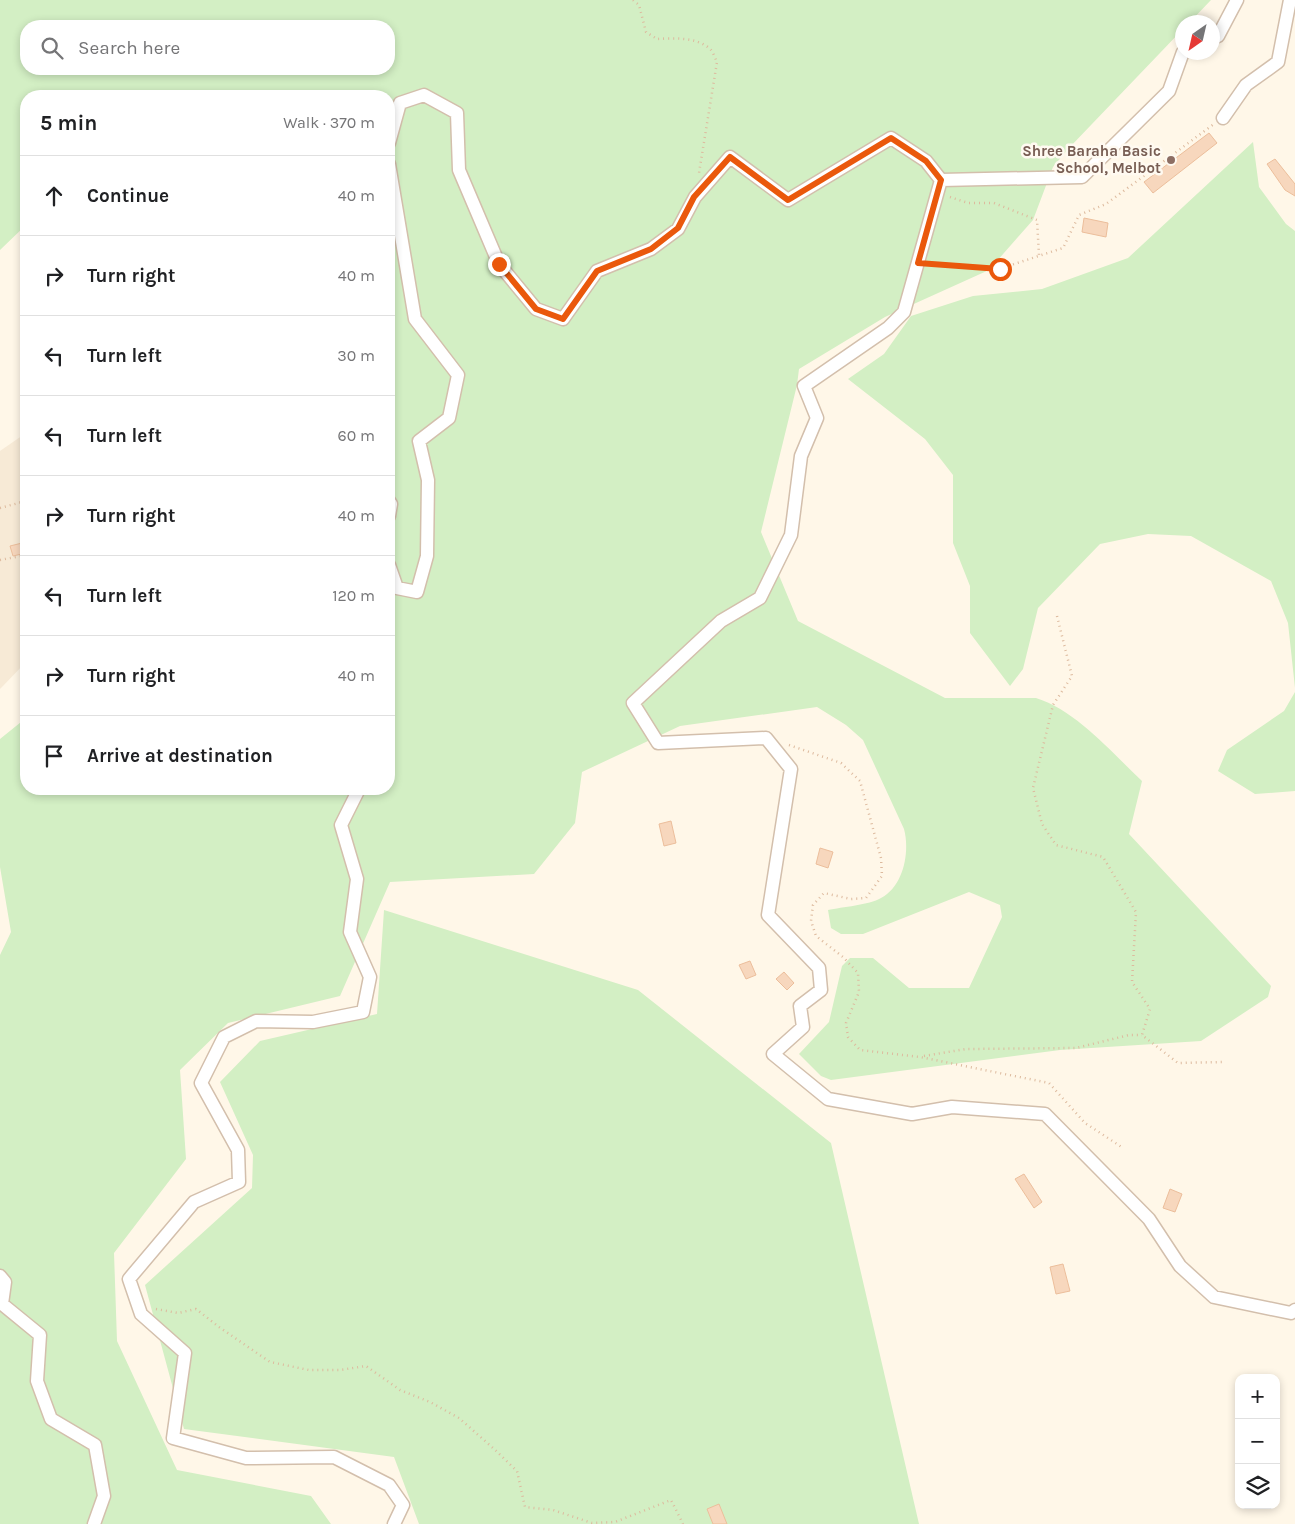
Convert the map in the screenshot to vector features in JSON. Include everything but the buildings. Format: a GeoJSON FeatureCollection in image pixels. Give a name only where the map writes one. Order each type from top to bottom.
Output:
{"type":"FeatureCollection","features":[{"type":"Feature","properties":{"kind":"street"},"geometry":{"type":"LineString","coordinates":[[1220,32],[1236,0]]}},
{"type":"Feature","properties":{"kind":"street"},"geometry":{"type":"LineString","coordinates":[[1223,118],[1246,85],[1278,62],[1290,0]]}},
{"type":"Feature","properties":{"kind":"street"},"geometry":{"type":"LineString","coordinates":[[941,180],[1082,177],[1169,91],[1180,60]]}},
{"type":"Feature","properties":{"kind":"street"},"geometry":{"type":"LineString","coordinates":[[395,121],[400,103],[424,94],[457,113],[459,170],[499,264],[536,309],[563,319],[597,271],[651,249],[678,228],[694,197],[730,157],[788,200],[891,138],[926,161],[941,180]]}},
{"type":"Feature","properties":{"kind":"street"},"geometry":{"type":"LineString","coordinates":[[941,180],[904,312],[888,328],[804,386],[817,418],[801,456],[791,535],[760,598],[721,621],[633,703],[658,743],[766,738],[791,769],[768,915],[820,968],[821,990],[800,1006],[803,1027],[772,1054],[828,1099],[912,1114],[952,1107],[1045,1114],[1149,1219],[1180,1266],[1214,1297],[1291,1313],[1295,1310]]}},
{"type":"Feature","properties":{"kind":"street"},"geometry":{"type":"LineString","coordinates":[[395,200],[415,319],[458,376],[449,418],[419,441],[428,480],[427,556],[416,592],[397,588],[395,582]]}},
{"type":"Feature","properties":{"kind":"street"},"geometry":{"type":"LineString","coordinates":[[356,795],[341,825],[357,879],[350,932],[370,977],[363,1012],[313,1022],[256,1021],[224,1037],[201,1083],[238,1150],[239,1182],[194,1202],[128,1279],[141,1314],[185,1353],[173,1438],[246,1458],[334,1458],[389,1485],[404,1506],[394,1524]]}},
{"type":"Feature","properties":{"kind":"street"},"geometry":{"type":"LineString","coordinates":[[0,1276],[5,1282],[2,1304],[40,1335],[37,1381],[51,1419],[95,1445],[104,1496],[94,1524]]}},
{"type":"Feature","properties":{"kind":"path"},"geometry":{"type":"LineString","coordinates":[[633,0],[639,5],[646,32],[657,40],[672,38],[697,42],[710,48],[718,62],[694,197]]}},
{"type":"Feature","properties":{"kind":"path"},"geometry":{"type":"LineString","coordinates":[[918,263],[1000,269],[1062,248],[1079,215],[1106,204],[1223,118]]}},
{"type":"Feature","properties":{"kind":"path"},"geometry":{"type":"LineString","coordinates":[[941,180],[951,198],[968,203],[994,203],[1037,220],[1039,256]]}},
{"type":"Feature","properties":{"kind":"path"},"geometry":{"type":"LineString","coordinates":[[0,508],[20,503]]}},
{"type":"Feature","properties":{"kind":"path"},"geometry":{"type":"LineString","coordinates":[[0,560],[20,556]]}},
{"type":"Feature","properties":{"kind":"path"},"geometry":{"type":"LineString","coordinates":[[1057,616],[1072,676],[1053,705],[1033,788],[1042,824],[1056,845],[1103,858],[1136,912],[1132,982],[1150,1009],[1142,1035]]}},
{"type":"Feature","properties":{"kind":"path"},"geometry":{"type":"LineString","coordinates":[[766,738],[841,763],[860,781],[881,858],[882,876],[866,898],[851,899],[824,893],[813,905],[811,921],[816,936],[831,950],[843,957],[858,973],[859,992],[846,1023],[848,1037],[860,1050],[920,1057],[1049,1083],[1085,1123],[1123,1148]]}},
{"type":"Feature","properties":{"kind":"path"},"geometry":{"type":"LineString","coordinates":[[920,1057],[966,1049],[1076,1048],[1129,1035],[1142,1035],[1178,1063],[1223,1062]]}},
{"type":"Feature","properties":{"kind":"path"},"geometry":{"type":"LineString","coordinates":[[137,1303],[159,1310],[178,1312],[196,1308],[219,1327],[270,1362],[309,1370],[340,1370],[366,1366],[400,1390],[430,1402],[459,1418],[493,1448],[517,1470],[525,1507],[553,1510],[592,1523],[615,1522],[671,1500],[683,1524]]}},
{"type":"Feature","properties":{"kind":"shaded area"},"geometry":{"type":"Polygon","coordinates":[[[20,437],[20,668],[0,689],[0,451],[20,437]]]}},
{"type":"Feature","properties":{"kind":"green space"},"geometry":{"type":"Polygon","coordinates":[[[0,0],[1211,0],[1197,15],[1175,15],[1175,37],[1053,167],[1033,220],[989,270],[885,317],[799,369],[797,385],[761,532],[798,621],[945,698],[1036,698],[1066,712],[1093,734],[1142,781],[1129,834],[1271,986],[1268,997],[1201,1041],[1060,1050],[831,1080],[821,1076],[799,1054],[829,1022],[842,966],[850,958],[873,958],[909,988],[969,988],[1002,917],[1000,905],[969,892],[863,934],[841,934],[831,928],[828,910],[863,904],[881,898],[889,892],[900,877],[905,857],[906,838],[904,829],[863,740],[846,725],[817,707],[680,726],[582,772],[575,823],[534,874],[390,882],[340,996],[228,1023],[180,1070],[186,1159],[114,1253],[117,1341],[177,1470],[311,1496],[331,1524],[0,1524],[0,955],[11,932],[0,867],[0,739],[20,723],[20,795],[395,795],[395,90],[20,90],[20,231],[0,250],[0,0]]]}},
{"type":"Feature","properties":{"kind":"green space"},"geometry":{"type":"Polygon","coordinates":[[[1253,142],[1259,187],[1286,224],[1295,231],[1295,688],[1288,623],[1271,581],[1191,536],[1148,534],[1100,544],[1038,608],[1023,669],[1010,686],[970,633],[970,586],[953,543],[953,475],[925,439],[848,379],[884,354],[911,316],[973,296],[1042,289],[1128,258],[1253,142]]]}},
{"type":"Feature","properties":{"kind":"green space"},"geometry":{"type":"Polygon","coordinates":[[[1295,692],[1295,791],[1255,794],[1218,771],[1227,750],[1284,711],[1295,692]]]}},
{"type":"Feature","properties":{"kind":"green space"},"geometry":{"type":"Polygon","coordinates":[[[384,910],[638,990],[831,1143],[919,1524],[419,1524],[394,1457],[184,1429],[145,1285],[252,1188],[253,1155],[220,1082],[260,1041],[377,1014],[384,910]]]}},
{"type":"Feature","properties":{"kind":"place","name":"Shree Baraha Basic School, Melbot"},"geometry":{"type":"Point","coordinates":[1171,160]}},
{"type":"Feature","properties":{"kind":"route"},"geometry":{"type":"LineString","coordinates":[[499,264],[536,309],[563,319],[597,271],[651,249],[678,228],[694,197],[730,157],[788,200],[891,138],[926,161],[941,180],[918,263],[1000,269]]}}]}
